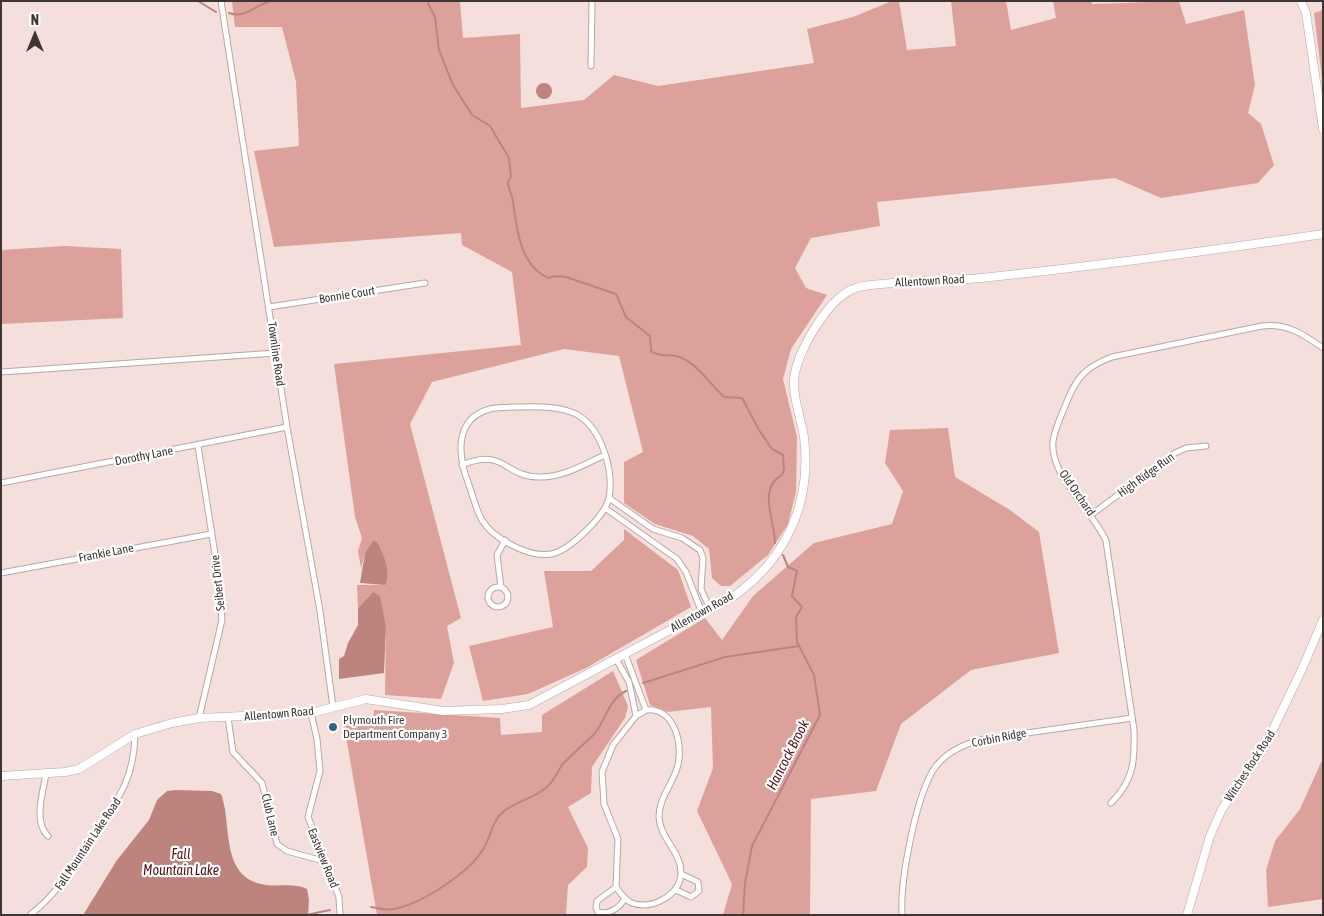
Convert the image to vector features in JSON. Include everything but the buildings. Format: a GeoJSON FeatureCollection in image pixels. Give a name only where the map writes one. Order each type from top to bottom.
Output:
{"type":"FeatureCollection","features":[{"type":"Feature","properties":{"kind":"street","name":"Townline Road"},"geometry":{"type":"LineString","coordinates":[[221,1],[287,427],[320,610],[333,707]]}},
{"type":"Feature","properties":{"kind":"street"},"geometry":{"type":"LineString","coordinates":[[591,66],[592,1]]}},
{"type":"Feature","properties":{"kind":"street"},"geometry":{"type":"LineString","coordinates":[[1301,1],[1306,13],[1323,129]]}},
{"type":"Feature","properties":{"kind":"street","name":"Allentown Road"},"geometry":{"type":"LineString","coordinates":[[1,776],[64,772],[88,765],[135,734],[172,722],[199,718],[228,718],[311,712],[366,699],[443,711],[502,709],[528,705],[734,596],[756,576],[778,551],[794,525],[802,492],[805,458],[804,438],[794,390],[796,369],[802,352],[819,323],[838,300],[853,289],[902,282],[1030,273],[1323,234]]}},
{"type":"Feature","properties":{"kind":"street","name":"Bonnie Court"},"geometry":{"type":"LineString","coordinates":[[269,307],[425,283]]}},
{"type":"Feature","properties":{"kind":"street","name":"Old Orchard"},"geometry":{"type":"LineString","coordinates":[[1111,803],[1123,791],[1132,772],[1135,755],[1132,718],[1106,541],[1091,515],[1061,474],[1055,457],[1053,443],[1056,428],[1072,387],[1093,364],[1112,357],[1152,347],[1274,324],[1296,330],[1323,348]]}},
{"type":"Feature","properties":{"kind":"street"},"geometry":{"type":"LineString","coordinates":[[1,372],[276,353]]}},
{"type":"Feature","properties":{"kind":"street"},"geometry":{"type":"LineString","coordinates":[[513,407],[558,408],[577,415],[596,433],[606,455],[609,498],[605,508],[574,543],[553,554],[542,555],[525,553],[483,522],[462,465],[461,442],[468,424],[490,409],[513,407]]}},
{"type":"Feature","properties":{"kind":"street","name":"Dorothy Lane"},"geometry":{"type":"LineString","coordinates":[[1,483],[198,446],[287,427]]}},
{"type":"Feature","properties":{"kind":"street","name":"Seibert Drive"},"geometry":{"type":"LineString","coordinates":[[198,446],[220,588],[222,620],[199,718]]}},
{"type":"Feature","properties":{"kind":"street","name":"High Ridge Run"},"geometry":{"type":"LineString","coordinates":[[1091,515],[1173,454],[1186,448],[1206,446]]}},
{"type":"Feature","properties":{"kind":"street"},"geometry":{"type":"LineString","coordinates":[[462,465],[487,458],[519,472],[539,477],[555,475],[606,455]]}},
{"type":"Feature","properties":{"kind":"street"},"geometry":{"type":"LineString","coordinates":[[609,498],[646,526],[664,534],[682,538],[700,550],[703,558],[701,589],[710,609]]}},
{"type":"Feature","properties":{"kind":"street"},"geometry":{"type":"LineString","coordinates":[[605,508],[677,559],[686,572],[702,613]]}},
{"type":"Feature","properties":{"kind":"street","name":"Frankie Lane"},"geometry":{"type":"LineString","coordinates":[[1,572],[211,534]]}},
{"type":"Feature","properties":{"kind":"street"},"geometry":{"type":"LineString","coordinates":[[501,587],[496,555],[505,540]]}},
{"type":"Feature","properties":{"kind":"street","name":"Witches Rock Road"},"geometry":{"type":"LineString","coordinates":[[1187,915],[1210,836],[1222,809],[1265,746],[1300,674],[1323,620]]}},
{"type":"Feature","properties":{"kind":"street"},"geometry":{"type":"LineString","coordinates":[[625,654],[646,710]]}},
{"type":"Feature","properties":{"kind":"street"},"geometry":{"type":"LineString","coordinates":[[616,659],[629,682],[636,716]]}},
{"type":"Feature","properties":{"kind":"street"},"geometry":{"type":"LineString","coordinates":[[646,710],[658,711],[669,717],[678,742],[677,771],[664,794],[659,818],[664,836],[679,862],[681,874],[676,890],[657,902],[644,905],[632,903],[616,887],[618,839],[604,804],[602,772],[613,744],[636,716],[646,710]]}},
{"type":"Feature","properties":{"kind":"street","name":"Eastview Road"},"geometry":{"type":"LineString","coordinates":[[311,712],[318,744],[320,771],[308,818],[338,896],[340,915]]}},
{"type":"Feature","properties":{"kind":"street","name":"Club Lane"},"geometry":{"type":"LineString","coordinates":[[228,718],[233,752],[262,783],[276,844],[287,852],[323,861]]}},
{"type":"Feature","properties":{"kind":"street","name":"Corbin Ridge"},"geometry":{"type":"LineString","coordinates":[[902,915],[901,892],[905,868],[928,778],[937,765],[953,750],[971,742],[985,739],[1132,718]]}},
{"type":"Feature","properties":{"kind":"street","name":"Fall Mountain Lake Road"},"geometry":{"type":"LineString","coordinates":[[30,915],[50,900],[115,806],[126,786],[135,752],[135,734]]}},
{"type":"Feature","properties":{"kind":"street"},"geometry":{"type":"LineString","coordinates":[[46,774],[40,820],[44,833],[48,836]]}},
{"type":"Feature","properties":{"kind":"street"},"geometry":{"type":"LineString","coordinates":[[676,890],[691,897],[699,891],[698,882],[681,874]]}},
{"type":"Feature","properties":{"kind":"street"},"geometry":{"type":"LineString","coordinates":[[616,887],[597,901],[596,908],[598,912],[606,913],[614,909],[625,898]]}},
{"type":"Feature","properties":{"kind":"shaded area"},"geometry":{"type":"Polygon","coordinates":[[[232,1],[460,1],[463,38],[520,34],[521,108],[584,100],[614,75],[658,86],[814,63],[807,29],[853,17],[892,1],[899,1],[907,50],[956,46],[951,1],[1006,1],[1011,30],[1056,18],[1053,1],[1091,1],[1092,4],[1179,1],[1186,24],[1244,10],[1255,85],[1248,113],[1261,124],[1274,165],[1258,183],[1161,198],[1115,178],[877,202],[880,226],[811,238],[795,268],[806,288],[827,295],[791,349],[783,379],[797,437],[796,492],[788,524],[768,555],[730,586],[721,586],[712,578],[709,549],[693,536],[655,524],[624,503],[624,462],[643,452],[619,356],[564,349],[432,382],[410,424],[461,618],[447,626],[454,663],[441,699],[385,695],[386,627],[373,592],[358,608],[357,585],[385,585],[365,553],[361,568],[358,551],[362,538],[355,517],[334,364],[521,345],[512,272],[462,245],[461,233],[274,247],[254,151],[299,146],[296,82],[282,27],[235,27],[232,1]]]}},
{"type":"Feature","properties":{"kind":"shaded area"},"geometry":{"type":"Polygon","coordinates":[[[1323,10],[1323,87],[1314,13],[1323,10]]]}},
{"type":"Feature","properties":{"kind":"shaded area"},"geometry":{"type":"Polygon","coordinates":[[[65,246],[121,249],[123,318],[1,324],[1,250],[65,246]]]}},
{"type":"Feature","properties":{"kind":"shaded area"},"geometry":{"type":"Polygon","coordinates":[[[948,428],[955,477],[1010,510],[1039,532],[1059,653],[971,670],[901,724],[876,791],[811,799],[810,915],[723,915],[732,884],[697,811],[713,768],[711,707],[668,712],[650,705],[636,660],[705,618],[722,640],[753,596],[814,543],[892,524],[903,491],[885,463],[890,430],[948,428]]]}},
{"type":"Feature","properties":{"kind":"shaded area"},"geometry":{"type":"Polygon","coordinates":[[[624,529],[678,570],[691,607],[586,668],[528,694],[483,701],[469,646],[553,627],[544,571],[591,571],[624,540],[624,529]]]}},
{"type":"Feature","properties":{"kind":"shaded area"},"geometry":{"type":"Polygon","coordinates":[[[613,671],[628,706],[625,718],[592,767],[591,793],[568,807],[588,848],[587,867],[568,885],[566,915],[377,915],[344,725],[373,723],[374,710],[500,718],[501,735],[542,732],[542,715],[613,671]]]}},
{"type":"Feature","properties":{"kind":"shaded area"},"geometry":{"type":"Polygon","coordinates":[[[1323,758],[1323,899],[1268,907],[1266,870],[1275,841],[1300,809],[1323,758]]]}},
{"type":"Feature","properties":{"kind":"water"},"geometry":{"type":"Polygon","coordinates":[[[544,83],[550,85],[552,91],[550,97],[544,99],[538,97],[536,91],[538,85],[544,83]]]}},
{"type":"Feature","properties":{"kind":"water"},"geometry":{"type":"Polygon","coordinates":[[[373,541],[377,542],[386,563],[388,575],[385,585],[360,583],[365,553],[373,541]]]}},
{"type":"Feature","properties":{"kind":"water"},"geometry":{"type":"Polygon","coordinates":[[[373,592],[380,596],[386,627],[384,673],[339,679],[339,659],[344,656],[348,643],[358,625],[358,608],[373,592]]]}},
{"type":"Feature","properties":{"kind":"water","name":"Fall Mountain Lake"},"geometry":{"type":"Polygon","coordinates":[[[167,791],[212,791],[221,794],[233,859],[239,870],[248,879],[261,884],[296,886],[307,889],[309,900],[308,915],[83,915],[117,860],[149,820],[157,800],[167,791]]]}},
{"type":"Feature","properties":{"kind":"waterway","name":"Hancock Brook"},"geometry":{"type":"LineString","coordinates":[[198,1],[216,12]]}},
{"type":"Feature","properties":{"kind":"waterway","name":"Hancock Brook"},"geometry":{"type":"LineString","coordinates":[[229,13],[245,13],[271,1]]}},
{"type":"Feature","properties":{"kind":"waterway","name":"Hancock Brook"},"geometry":{"type":"LineString","coordinates":[[427,1],[435,17],[439,50],[453,85],[472,115],[490,126],[509,158],[511,177],[508,185],[518,233],[521,245],[532,265],[539,273],[549,278],[555,276],[566,277],[616,294],[626,317],[650,336],[651,351],[688,361],[724,397],[742,398],[759,430],[772,449],[783,455],[784,469],[782,475],[770,488],[769,496],[775,543]]}},
{"type":"Feature","properties":{"kind":"waterway","name":"Hancock Brook"},"geometry":{"type":"LineString","coordinates":[[743,915],[745,883],[752,846],[820,715],[814,675],[797,642],[796,617],[802,607],[792,596],[797,571],[788,567],[783,555]]}},
{"type":"Feature","properties":{"kind":"waterway"},"geometry":{"type":"LineString","coordinates":[[643,683],[725,657],[799,646]]}},
{"type":"Feature","properties":{"kind":"waterway"},"geometry":{"type":"LineString","coordinates":[[371,907],[388,910],[405,906],[430,895],[466,869],[482,851],[500,815],[549,785],[562,765],[599,728],[616,699],[626,691]]}},
{"type":"Feature","properties":{"kind":"waterway"},"geometry":{"type":"LineString","coordinates":[[306,915],[330,910]]}},
{"type":"Feature","properties":{"kind":"place","name":"Plymouth Fire Department Company 3"},"geometry":{"type":"Point","coordinates":[333,727]}}]}
